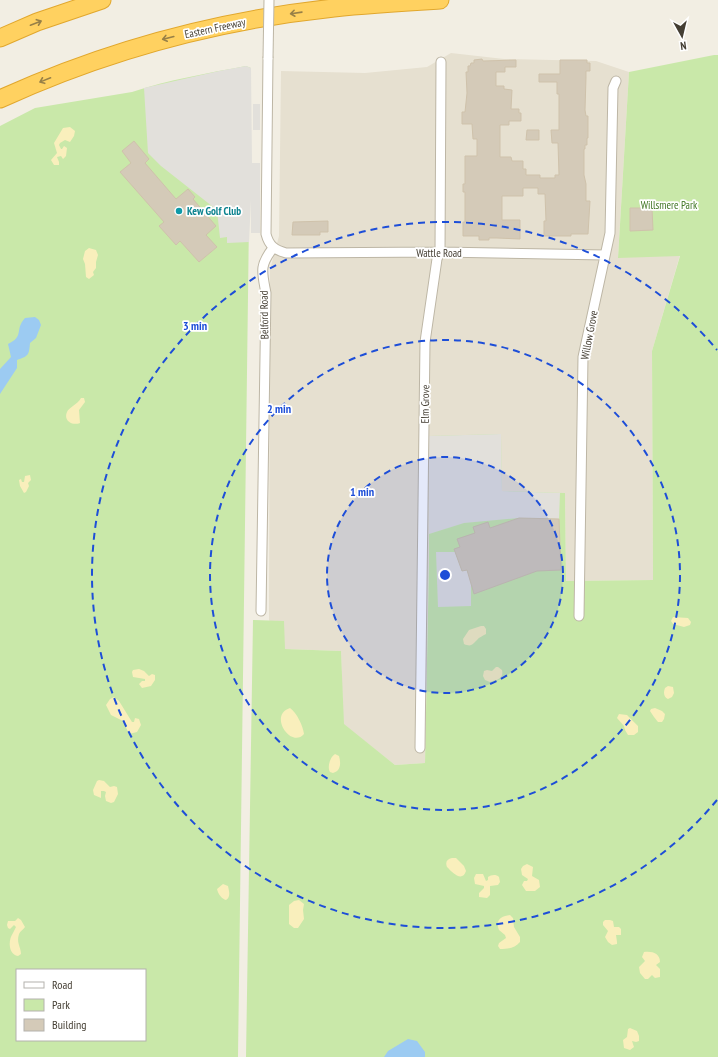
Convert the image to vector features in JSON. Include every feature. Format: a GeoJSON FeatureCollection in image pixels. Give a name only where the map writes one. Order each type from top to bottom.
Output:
{"type":"FeatureCollection","features":[{"type":"Feature","properties":{"kind":"highway"},"geometry":{"type":"LineString","coordinates":[[0,38],[37,22],[102,0]]}},
{"type":"Feature","properties":{"kind":"highway","name":"Eastern Freeway"},"geometry":{"type":"LineString","coordinates":[[0,99],[55,75],[110,56],[164,39],[220,26],[334,8],[440,0]]}},
{"type":"Feature","properties":{"kind":"street"},"geometry":{"type":"LineString","coordinates":[[269,0],[266,234],[268,242],[273,248]]}},
{"type":"Feature","properties":{"kind":"street","name":"Elm Grove"},"geometry":{"type":"LineString","coordinates":[[420,748],[425,342],[437,259],[440,252],[440,62]]}},
{"type":"Feature","properties":{"kind":"street","name":"Willow Grove"},"geometry":{"type":"LineString","coordinates":[[579,616],[583,357],[610,233],[613,88],[616,81]]}},
{"type":"Feature","properties":{"kind":"street","name":"Wattle Road"},"geometry":{"type":"LineString","coordinates":[[273,248],[279,252],[286,253],[440,252],[605,255]]}},
{"type":"Feature","properties":{"kind":"street","name":"Belford Road"},"geometry":{"type":"LineString","coordinates":[[261,611],[266,293],[262,267],[265,259],[273,248]]}},
{"type":"Feature","properties":{"kind":"shaded area"},"geometry":{"type":"Polygon","coordinates":[[[451,53],[504,59],[596,61],[629,72],[618,257],[680,255],[652,351],[653,580],[566,581],[565,493],[502,492],[429,436],[429,562],[425,763],[395,765],[343,724],[341,651],[285,649],[269,620],[270,270],[279,236],[281,71],[365,73],[427,67],[451,53]]]}},
{"type":"Feature","properties":{"kind":"shaded area"},"geometry":{"type":"Polygon","coordinates":[[[246,66],[251,68],[252,163],[260,163],[260,233],[251,233],[251,200],[249,242],[227,243],[227,237],[220,238],[217,210],[161,166],[148,153],[144,88],[246,66]]]}},
{"type":"Feature","properties":{"kind":"shaded area"},"geometry":{"type":"Polygon","coordinates":[[[253,104],[260,104],[260,130],[253,130],[253,104]]]}},
{"type":"Feature","properties":{"kind":"shaded area"},"geometry":{"type":"Polygon","coordinates":[[[501,434],[502,491],[560,493],[559,519],[519,518],[464,523],[429,534],[429,436],[501,434]]]}},
{"type":"Feature","properties":{"kind":"shaded area"},"geometry":{"type":"Polygon","coordinates":[[[436,552],[455,552],[462,571],[467,570],[471,582],[471,606],[438,607],[436,552]]]}},
{"type":"Feature","properties":{"kind":"green space","name":"Willsmere Park"},"geometry":{"type":"Polygon","coordinates":[[[718,55],[718,1057],[246,1057],[253,620],[284,621],[285,649],[341,651],[344,724],[395,765],[425,763],[429,562],[429,436],[501,434],[502,491],[565,493],[566,581],[653,580],[652,351],[680,256],[618,258],[629,72],[718,55]]]}},
{"type":"Feature","properties":{"kind":"green space","name":"Kew Golf Club"},"geometry":{"type":"Polygon","coordinates":[[[246,66],[251,68],[238,1057],[0,1057],[0,126],[35,108],[132,92],[174,80],[246,66]]]}},
{"type":"Feature","properties":{"kind":"sand"},"geometry":{"type":"Polygon","coordinates":[[[70,127],[75,131],[74,136],[70,142],[65,140],[59,145],[61,149],[64,146],[67,148],[66,156],[63,159],[61,156],[57,157],[59,165],[54,165],[51,160],[57,153],[54,143],[63,128],[70,127]]]}},
{"type":"Feature","properties":{"kind":"sand"},"geometry":{"type":"Polygon","coordinates":[[[89,248],[96,250],[98,255],[96,268],[93,272],[94,275],[89,279],[86,277],[83,259],[85,251],[89,248]]]}},
{"type":"Feature","properties":{"kind":"sand"},"geometry":{"type":"Polygon","coordinates":[[[81,398],[84,398],[85,402],[79,410],[80,423],[74,424],[69,422],[66,415],[69,409],[81,398]]]}},
{"type":"Feature","properties":{"kind":"sand"},"geometry":{"type":"Polygon","coordinates":[[[30,475],[31,480],[28,483],[29,486],[24,493],[20,486],[19,480],[21,479],[22,482],[24,482],[25,476],[30,475]]]}},
{"type":"Feature","properties":{"kind":"sand"},"geometry":{"type":"Polygon","coordinates":[[[673,617],[688,618],[691,622],[690,625],[684,627],[673,624],[671,621],[673,617]]]}},
{"type":"Feature","properties":{"kind":"sand"},"geometry":{"type":"Polygon","coordinates":[[[484,626],[486,629],[486,634],[471,645],[464,644],[463,639],[469,630],[484,626]]]}},
{"type":"Feature","properties":{"kind":"sand"},"geometry":{"type":"Polygon","coordinates":[[[496,667],[502,670],[501,677],[490,682],[485,680],[483,676],[484,671],[492,671],[496,667]]]}},
{"type":"Feature","properties":{"kind":"sand"},"geometry":{"type":"Polygon","coordinates":[[[139,669],[144,671],[149,676],[152,674],[155,675],[155,680],[151,686],[142,688],[139,684],[142,681],[145,681],[145,679],[133,677],[133,670],[139,669]]]}},
{"type":"Feature","properties":{"kind":"sand"},"geometry":{"type":"Polygon","coordinates":[[[668,686],[673,687],[674,693],[672,697],[668,699],[664,693],[665,688],[668,686]]]}},
{"type":"Feature","properties":{"kind":"sand"},"geometry":{"type":"Polygon","coordinates":[[[114,697],[119,701],[132,722],[134,722],[135,718],[139,719],[141,725],[137,732],[129,734],[123,721],[111,715],[106,705],[110,699],[114,697]]]}},
{"type":"Feature","properties":{"kind":"sand"},"geometry":{"type":"Polygon","coordinates":[[[290,708],[297,716],[302,727],[304,734],[299,737],[293,737],[288,734],[281,723],[281,717],[284,712],[290,708]]]}},
{"type":"Feature","properties":{"kind":"sand"},"geometry":{"type":"Polygon","coordinates":[[[655,708],[665,714],[662,722],[658,722],[650,711],[651,709],[655,708]]]}},
{"type":"Feature","properties":{"kind":"sand"},"geometry":{"type":"Polygon","coordinates":[[[619,714],[627,715],[638,726],[638,732],[634,735],[628,735],[624,726],[617,718],[619,714]]]}},
{"type":"Feature","properties":{"kind":"sand"},"geometry":{"type":"Polygon","coordinates":[[[335,754],[339,756],[340,764],[339,769],[333,773],[329,770],[329,765],[330,760],[335,754]]]}},
{"type":"Feature","properties":{"kind":"sand"},"geometry":{"type":"Polygon","coordinates":[[[97,781],[104,781],[110,787],[117,787],[118,794],[114,802],[111,803],[106,801],[106,792],[104,791],[101,791],[101,798],[94,795],[93,790],[97,781]]]}},
{"type":"Feature","properties":{"kind":"sand"},"geometry":{"type":"Polygon","coordinates":[[[452,858],[456,858],[464,866],[466,871],[462,876],[457,875],[447,867],[447,861],[452,858]]]}},
{"type":"Feature","properties":{"kind":"sand"},"geometry":{"type":"Polygon","coordinates":[[[527,864],[533,867],[532,876],[539,880],[540,887],[535,891],[526,891],[522,885],[524,881],[527,881],[528,879],[522,875],[521,869],[527,864]]]}},
{"type":"Feature","properties":{"kind":"sand"},"geometry":{"type":"Polygon","coordinates":[[[476,874],[483,874],[486,881],[488,880],[488,877],[491,876],[495,875],[499,877],[500,882],[498,885],[490,886],[490,895],[487,898],[479,897],[479,893],[484,886],[475,884],[474,878],[476,874]]]}},
{"type":"Feature","properties":{"kind":"sand"},"geometry":{"type":"Polygon","coordinates":[[[223,884],[228,886],[229,890],[229,896],[226,900],[220,896],[217,889],[223,884]]]}},
{"type":"Feature","properties":{"kind":"sand"},"geometry":{"type":"Polygon","coordinates":[[[299,900],[304,904],[304,919],[298,928],[294,928],[289,924],[289,905],[294,901],[299,900]]]}},
{"type":"Feature","properties":{"kind":"sand"},"geometry":{"type":"Polygon","coordinates":[[[510,915],[513,918],[514,927],[520,937],[520,942],[511,948],[500,949],[498,946],[499,943],[506,938],[505,935],[499,930],[498,921],[504,916],[510,915]]]}},
{"type":"Feature","properties":{"kind":"sand"},"geometry":{"type":"Polygon","coordinates":[[[18,918],[25,927],[18,937],[21,954],[18,956],[12,953],[10,946],[10,939],[16,927],[14,925],[10,929],[7,925],[8,921],[15,921],[18,918]]]}},
{"type":"Feature","properties":{"kind":"sand"},"geometry":{"type":"Polygon","coordinates":[[[605,920],[613,921],[614,927],[619,927],[621,929],[621,935],[616,935],[617,944],[612,945],[605,937],[608,931],[603,925],[605,920]]]}},
{"type":"Feature","properties":{"kind":"sand"},"geometry":{"type":"Polygon","coordinates":[[[644,952],[653,952],[659,956],[660,962],[656,965],[660,969],[660,977],[655,978],[652,975],[648,979],[645,979],[640,973],[639,967],[645,961],[642,957],[644,952]]]}},
{"type":"Feature","properties":{"kind":"sand"},"geometry":{"type":"Polygon","coordinates":[[[630,1028],[637,1031],[639,1041],[632,1041],[634,1047],[630,1050],[624,1048],[623,1040],[627,1037],[628,1029],[630,1028]]]}},
{"type":"Feature","properties":{"kind":"water"},"geometry":{"type":"Polygon","coordinates":[[[35,317],[39,320],[41,325],[36,338],[30,343],[27,355],[17,360],[17,368],[0,394],[0,369],[11,357],[8,344],[18,335],[20,326],[25,318],[35,317]]]}},
{"type":"Feature","properties":{"kind":"water"},"geometry":{"type":"Polygon","coordinates":[[[408,1039],[417,1041],[425,1052],[425,1057],[384,1057],[388,1051],[408,1039]]]}},
{"type":"Feature","properties":{"kind":"building"},"geometry":{"type":"Polygon","coordinates":[[[482,59],[483,61],[516,60],[516,67],[505,67],[505,72],[496,72],[496,86],[504,86],[504,89],[512,90],[511,109],[519,109],[519,113],[521,113],[521,121],[509,121],[509,125],[500,125],[500,157],[511,157],[512,161],[523,161],[523,169],[526,169],[526,175],[540,175],[540,178],[555,178],[555,175],[559,175],[558,143],[552,143],[551,130],[559,130],[559,94],[557,94],[557,82],[539,82],[539,74],[560,74],[560,60],[587,60],[587,63],[590,63],[590,71],[586,71],[585,110],[586,116],[588,116],[588,138],[587,145],[585,145],[584,149],[586,201],[590,201],[588,234],[571,234],[571,236],[544,236],[544,221],[546,221],[545,194],[538,194],[538,188],[523,188],[523,196],[502,196],[502,220],[520,220],[520,239],[489,238],[489,240],[479,240],[479,236],[463,236],[463,222],[465,222],[465,192],[463,192],[463,184],[465,184],[465,156],[477,156],[477,139],[473,139],[472,124],[462,124],[462,112],[465,112],[467,93],[466,72],[468,72],[468,66],[470,66],[471,63],[474,63],[474,60],[482,59]]]}},
{"type":"Feature","properties":{"kind":"building"},"geometry":{"type":"Polygon","coordinates":[[[527,130],[539,130],[539,140],[526,140],[527,130]]]}},
{"type":"Feature","properties":{"kind":"building","name":"Kew Golf Club"},"geometry":{"type":"Polygon","coordinates":[[[134,141],[149,159],[145,163],[176,199],[188,189],[195,197],[193,199],[216,226],[206,235],[217,247],[199,262],[180,241],[176,245],[159,226],[164,222],[120,172],[131,163],[122,151],[134,141]]]}},
{"type":"Feature","properties":{"kind":"building"},"geometry":{"type":"Polygon","coordinates":[[[630,208],[652,208],[653,230],[630,231],[630,208]]]}},
{"type":"Feature","properties":{"kind":"building"},"geometry":{"type":"Polygon","coordinates":[[[328,221],[328,232],[320,232],[320,235],[292,235],[293,222],[328,221]]]}},
{"type":"Feature","properties":{"kind":"building"},"geometry":{"type":"Polygon","coordinates":[[[519,518],[559,519],[561,570],[537,571],[474,594],[467,570],[462,571],[454,549],[460,547],[457,539],[475,533],[473,527],[488,522],[490,528],[519,518]]]}},
{"type":"Feature","properties":{"kind":"place","name":"Kew Golf Club"},"geometry":{"type":"Point","coordinates":[179,211]}}]}
